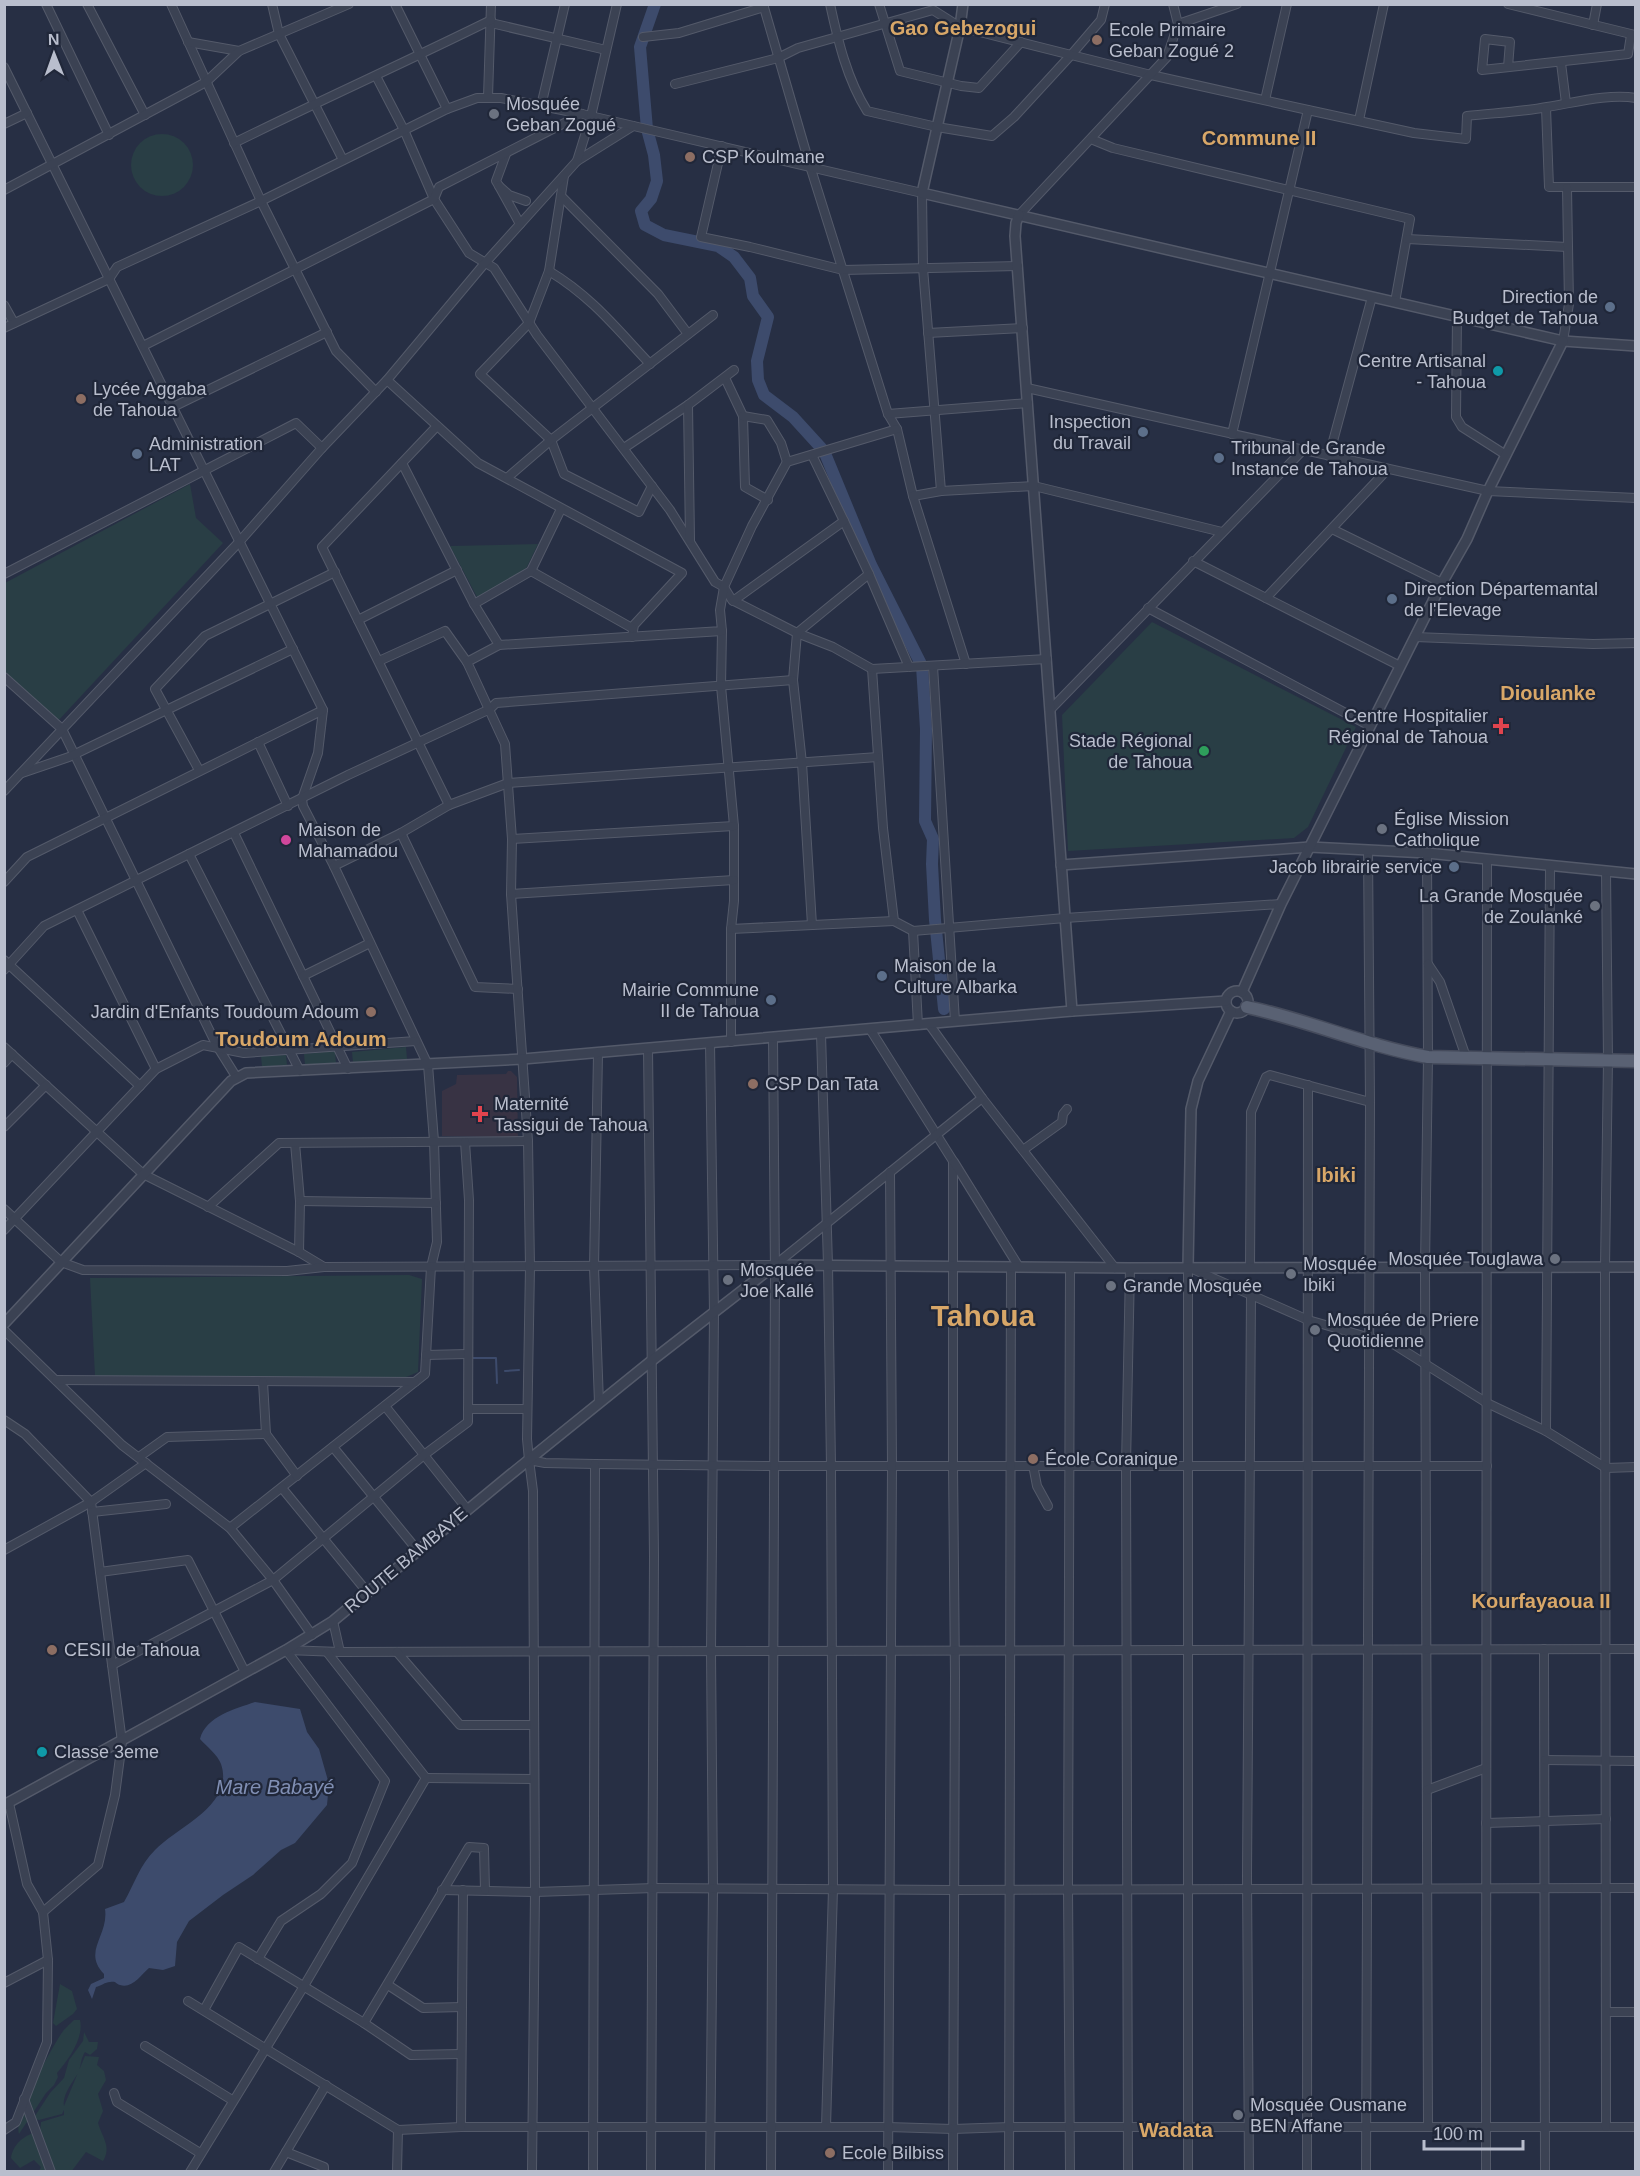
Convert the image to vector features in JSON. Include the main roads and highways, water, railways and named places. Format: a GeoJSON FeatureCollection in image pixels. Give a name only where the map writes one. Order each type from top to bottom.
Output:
{"type":"FeatureCollection","features":[{"type":"Feature","properties":{"kind":"main road"},"geometry":{"type":"LineString","coordinates":[[1246,1007],[1397,1052],[1428,1057],[1635,1061]]}},
{"type":"Feature","properties":{"kind":"water","name":"Mare Babayé"},"geometry":{"type":"Polygon","coordinates":[[[255,1702],[300,1709],[307,1732],[319,1749],[329,1784],[327,1805],[295,1843],[281,1850],[253,1875],[189,1921],[177,1942],[175,1966],[163,1970],[149,1968],[136,1981],[124,1986],[114,1982],[105,1983],[96,1987],[92,1999],[88,1990],[91,1984],[104,1978],[95,1958],[105,1919],[105,1909],[124,1902],[141,1868],[155,1850],[201,1814],[220,1792],[223,1779],[221,1764],[215,1754],[200,1739],[208,1724],[222,1714],[255,1702]]]}},
{"type":"Feature","properties":{"kind":"waterway"},"geometry":{"type":"LineString","coordinates":[[655,4],[640,47],[647,129],[654,155],[657,181],[651,199],[641,211],[645,225],[664,235],[718,246],[734,257],[750,278],[753,296],[768,317],[757,361],[758,380],[764,395],[793,417],[824,451],[871,565],[922,666],[926,729],[925,821],[933,839],[935,920],[944,1009]]}},
{"type":"Feature","properties":{"kind":"waterway"},"geometry":{"type":"LineString","coordinates":[[472,1358],[496,1358],[497,1383]]}},
{"type":"Feature","properties":{"kind":"waterway"},"geometry":{"type":"LineString","coordinates":[[505,1371],[519,1370]]}},
{"type":"Feature","properties":{"kind":"place","name":"Ecole Primaire Geban Zogué 2"},"geometry":{"type":"Point","coordinates":[1097,40]}},
{"type":"Feature","properties":{"kind":"place","name":"Mosquée Geban Zogué"},"geometry":{"type":"Point","coordinates":[494,114]}},
{"type":"Feature","properties":{"kind":"place","name":"CSP Koulmane"},"geometry":{"type":"Point","coordinates":[690,157]}},
{"type":"Feature","properties":{"kind":"place","name":"Direction de Budget de Tahoua"},"geometry":{"type":"Point","coordinates":[1610,307]}},
{"type":"Feature","properties":{"kind":"place","name":"Centre Artisanal - Tahoua"},"geometry":{"type":"Point","coordinates":[1498,371]}},
{"type":"Feature","properties":{"kind":"place","name":"Lycée Aggaba de Tahoua"},"geometry":{"type":"Point","coordinates":[81,399]}},
{"type":"Feature","properties":{"kind":"place","name":"Inspection du Travail"},"geometry":{"type":"Point","coordinates":[1143,432]}},
{"type":"Feature","properties":{"kind":"place","name":"Administration LAT"},"geometry":{"type":"Point","coordinates":[137,454]}},
{"type":"Feature","properties":{"kind":"place","name":"Tribunal de Grande Instance de Tahoua"},"geometry":{"type":"Point","coordinates":[1219,458]}},
{"type":"Feature","properties":{"kind":"place","name":"Direction Départemantal de l'Elevage"},"geometry":{"type":"Point","coordinates":[1392,599]}},
{"type":"Feature","properties":{"kind":"place","name":"Centre Hospitalier Régional de Tahoua"},"geometry":{"type":"Point","coordinates":[1501,726]}},
{"type":"Feature","properties":{"kind":"place","name":"Stade Régional de Tahoua"},"geometry":{"type":"Point","coordinates":[1204,751]}},
{"type":"Feature","properties":{"kind":"place","name":"Église Mission Catholique"},"geometry":{"type":"Point","coordinates":[1382,829]}},
{"type":"Feature","properties":{"kind":"place","name":"Maison de Mahamadou"},"geometry":{"type":"Point","coordinates":[286,840]}},
{"type":"Feature","properties":{"kind":"place","name":"Jacob librairie service"},"geometry":{"type":"Point","coordinates":[1454,867]}},
{"type":"Feature","properties":{"kind":"place","name":"La Grande Mosquée de Zoulanké"},"geometry":{"type":"Point","coordinates":[1595,906]}},
{"type":"Feature","properties":{"kind":"place","name":"Maison de la Culture Albarka"},"geometry":{"type":"Point","coordinates":[882,976]}},
{"type":"Feature","properties":{"kind":"place","name":"Mairie Commune II de Tahoua"},"geometry":{"type":"Point","coordinates":[771,1000]}},
{"type":"Feature","properties":{"kind":"place","name":"Jardin d'Enfants Toudoum Adoum"},"geometry":{"type":"Point","coordinates":[371,1012]}},
{"type":"Feature","properties":{"kind":"place","name":"CSP Dan Tata"},"geometry":{"type":"Point","coordinates":[753,1084]}},
{"type":"Feature","properties":{"kind":"place","name":"Maternité Tassigui de Tahoua"},"geometry":{"type":"Point","coordinates":[480,1114]}},
{"type":"Feature","properties":{"kind":"place","name":"Mosquée Touglawa"},"geometry":{"type":"Point","coordinates":[1555,1259]}},
{"type":"Feature","properties":{"kind":"place","name":"Mosquée Ibiki"},"geometry":{"type":"Point","coordinates":[1291,1274]}},
{"type":"Feature","properties":{"kind":"place","name":"Mosquée Joe Kallé"},"geometry":{"type":"Point","coordinates":[728,1280]}},
{"type":"Feature","properties":{"kind":"place","name":"Grande Mosquée"},"geometry":{"type":"Point","coordinates":[1111,1286]}},
{"type":"Feature","properties":{"kind":"place","name":"Mosquée de Priere Quotidienne"},"geometry":{"type":"Point","coordinates":[1315,1330]}},
{"type":"Feature","properties":{"kind":"place","name":"École Coranique"},"geometry":{"type":"Point","coordinates":[1033,1459]}},
{"type":"Feature","properties":{"kind":"place","name":"CESII de Tahoua"},"geometry":{"type":"Point","coordinates":[52,1650]}},
{"type":"Feature","properties":{"kind":"place","name":"Classe 3eme"},"geometry":{"type":"Point","coordinates":[42,1752]}},
{"type":"Feature","properties":{"kind":"place","name":"Mosquée Ousmane BEN Affane"},"geometry":{"type":"Point","coordinates":[1238,2115]}},
{"type":"Feature","properties":{"kind":"place","name":"Ecole Bilbiss"},"geometry":{"type":"Point","coordinates":[830,2153]}},
{"type":"Feature","properties":{"kind":"district","name":"Gao Gebezogui"},"geometry":{"type":"Point","coordinates":[963,28]}},
{"type":"Feature","properties":{"kind":"district","name":"Commune II"},"geometry":{"type":"Point","coordinates":[1259,138]}},
{"type":"Feature","properties":{"kind":"district","name":"Dioulanke"},"geometry":{"type":"Point","coordinates":[1548,693]}},
{"type":"Feature","properties":{"kind":"district","name":"Toudoum Adoum"},"geometry":{"type":"Point","coordinates":[301,1039]}},
{"type":"Feature","properties":{"kind":"district","name":"Ibiki"},"geometry":{"type":"Point","coordinates":[1336,1175]}},
{"type":"Feature","properties":{"kind":"district","name":"Tahoua"},"geometry":{"type":"Point","coordinates":[983,1316]}},
{"type":"Feature","properties":{"kind":"district","name":"Kourfayaoua II"},"geometry":{"type":"Point","coordinates":[1541,1601]}},
{"type":"Feature","properties":{"kind":"district","name":"Wadata"},"geometry":{"type":"Point","coordinates":[1176,2130]}}]}
